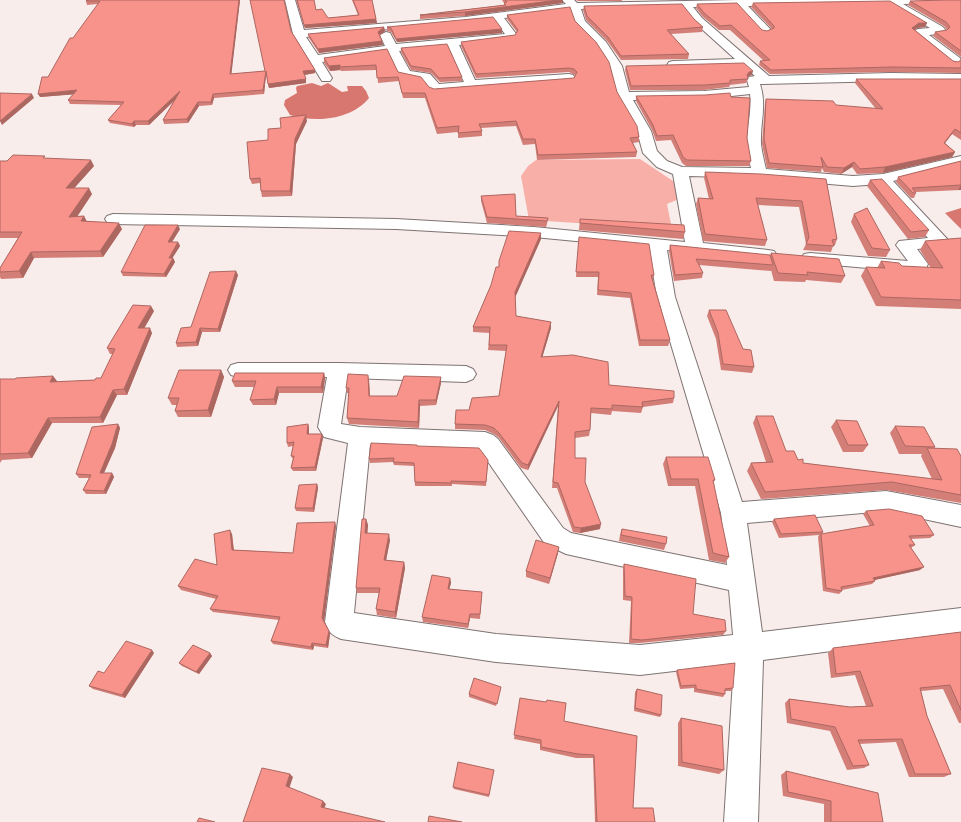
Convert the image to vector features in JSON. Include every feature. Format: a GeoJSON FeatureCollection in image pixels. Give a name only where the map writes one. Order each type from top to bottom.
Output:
{"type":"FeatureCollection","features":[{"type":"Feature","properties":{"kind":"street"},"geometry":{"type":"LineString","coordinates":[[290,0],[299,34],[326,78]]}},
{"type":"Feature","properties":{"kind":"street"},"geometry":{"type":"LineString","coordinates":[[299,34],[497,16],[571,3],[685,4],[823,1],[893,2],[943,0]]}},
{"type":"Feature","properties":{"kind":"street"},"geometry":{"type":"LineString","coordinates":[[893,2],[939,29],[940,31],[918,32],[959,63]]}},
{"type":"Feature","properties":{"kind":"street"},"geometry":{"type":"LineString","coordinates":[[571,3],[580,22],[602,44],[616,66],[624,96],[644,131],[650,153],[662,164],[680,171],[759,173],[853,180],[883,179],[961,160]]}},
{"type":"Feature","properties":{"kind":"street"},"geometry":{"type":"LineString","coordinates":[[739,3],[766,31]]}},
{"type":"Feature","properties":{"kind":"street"},"geometry":{"type":"LineString","coordinates":[[685,4],[698,20],[765,79]]}},
{"type":"Feature","properties":{"kind":"street"},"geometry":{"type":"LineString","coordinates":[[314,59],[392,48],[510,36],[511,35],[497,16]]}},
{"type":"Feature","properties":{"kind":"street"},"geometry":{"type":"LineString","coordinates":[[381,26],[404,72],[407,75],[426,76],[434,88],[569,78]]}},
{"type":"Feature","properties":{"kind":"street"},"geometry":{"type":"LineString","coordinates":[[350,30],[366,52]]}},
{"type":"Feature","properties":{"kind":"street"},"geometry":{"type":"LineString","coordinates":[[452,42],[470,83],[473,85]]}},
{"type":"Feature","properties":{"kind":"street"},"geometry":{"type":"LineString","coordinates":[[660,65],[746,62]]}},
{"type":"Feature","properties":{"kind":"street"},"geometry":{"type":"LineString","coordinates":[[616,66],[631,66]]}},
{"type":"Feature","properties":{"kind":"street"},"geometry":{"type":"LineString","coordinates":[[759,173],[754,145],[755,123],[758,108],[753,80],[891,77],[961,78]]}},
{"type":"Feature","properties":{"kind":"street"},"geometry":{"type":"LineString","coordinates":[[624,96],[704,95],[756,90]]}},
{"type":"Feature","properties":{"kind":"street"},"geometry":{"type":"LineString","coordinates":[[680,171],[695,248]]}},
{"type":"Feature","properties":{"kind":"street"},"geometry":{"type":"LineString","coordinates":[[113,219],[396,224],[534,232],[791,257],[918,266],[919,264],[905,245],[940,242],[883,179]]}},
{"type":"Feature","properties":{"kind":"street"},"geometry":{"type":"LineString","coordinates":[[657,244],[666,296],[733,513],[749,648],[741,822]]}},
{"type":"Feature","properties":{"kind":"street"},"geometry":{"type":"LineString","coordinates":[[238,370],[339,370],[466,374]]}},
{"type":"Feature","properties":{"kind":"street"},"geometry":{"type":"LineString","coordinates":[[339,370],[329,427],[332,431],[360,436],[485,441],[490,445],[554,536],[566,544],[742,580]]}},
{"type":"Feature","properties":{"kind":"street"},"geometry":{"type":"LineString","coordinates":[[360,436],[339,622],[341,625],[496,648],[640,660],[749,648],[961,621]]}},
{"type":"Feature","properties":{"kind":"street"},"geometry":{"type":"LineString","coordinates":[[733,513],[886,501],[961,516]]}},
{"type":"Feature","properties":{"kind":"shaded area"},"geometry":{"type":"Polygon","coordinates":[[[312,83],[321,86],[328,83],[342,92],[348,91],[347,86],[362,86],[369,98],[353,111],[332,118],[311,119],[290,115],[284,105],[285,100],[297,93],[297,86],[312,83]]]}},
{"type":"Feature","properties":{"kind":"shaded area"},"geometry":{"type":"Polygon","coordinates":[[[640,159],[679,185],[679,199],[667,204],[672,229],[529,220],[521,176],[528,166],[536,160],[640,159]]]}},
{"type":"Feature","properties":{"kind":"shaded area"},"geometry":{"type":"Polygon","coordinates":[[[961,208],[961,229],[945,213],[961,208]]]}},
{"type":"Feature","properties":{"kind":"building"},"geometry":{"type":"Polygon","coordinates":[[[239,0],[230,74],[265,71],[250,0],[284,0],[291,31],[315,70],[303,71],[306,79],[268,84],[266,71],[263,90],[213,94],[211,102],[198,102],[187,119],[163,120],[180,91],[148,121],[134,121],[132,124],[108,120],[124,102],[68,100],[77,90],[38,94],[42,77],[48,77],[70,38],[73,38],[100,1],[86,1],[239,0]]]}},
{"type":"Feature","properties":{"kind":"building"},"geometry":{"type":"Polygon","coordinates":[[[297,0],[314,0],[316,10],[322,9],[328,18],[359,15],[353,0],[372,0],[376,19],[304,25],[297,0]]]}},
{"type":"Feature","properties":{"kind":"building"},"geometry":{"type":"Polygon","coordinates":[[[505,0],[558,0],[465,12],[420,15],[506,5],[504,3],[507,2],[505,0]]]}},
{"type":"Feature","properties":{"kind":"building"},"geometry":{"type":"Polygon","coordinates":[[[961,0],[961,51],[935,32],[947,30],[950,27],[946,22],[910,1],[961,0]]]}},
{"type":"Feature","properties":{"kind":"building"},"geometry":{"type":"Polygon","coordinates":[[[890,1],[927,23],[919,23],[912,28],[953,61],[958,62],[961,60],[961,68],[893,67],[771,70],[760,61],[770,60],[731,25],[720,26],[704,13],[697,4],[737,3],[762,30],[767,31],[774,28],[774,26],[753,3],[890,1]]]}},
{"type":"Feature","properties":{"kind":"building"},"geometry":{"type":"Polygon","coordinates":[[[682,4],[694,19],[703,27],[667,30],[689,54],[621,56],[608,37],[587,16],[584,6],[682,4]]]}},
{"type":"Feature","properties":{"kind":"building"},"geometry":{"type":"Polygon","coordinates":[[[570,7],[575,21],[596,42],[609,62],[617,92],[637,126],[639,137],[630,138],[637,152],[538,155],[535,139],[523,139],[516,121],[479,124],[482,131],[458,133],[459,126],[437,128],[425,93],[402,93],[398,77],[377,78],[376,65],[340,67],[340,65],[329,66],[324,58],[387,49],[398,72],[421,77],[429,87],[434,89],[574,78],[577,72],[574,69],[569,68],[476,74],[461,42],[515,35],[518,30],[507,15],[570,7]]]}},
{"type":"Feature","properties":{"kind":"building"},"geometry":{"type":"Polygon","coordinates":[[[493,17],[502,29],[396,39],[391,28],[387,27],[493,17]]]}},
{"type":"Feature","properties":{"kind":"building"},"geometry":{"type":"Polygon","coordinates":[[[384,27],[378,32],[382,41],[318,49],[308,34],[384,27]]]}},
{"type":"Feature","properties":{"kind":"building"},"geometry":{"type":"Polygon","coordinates":[[[447,44],[462,77],[439,78],[431,69],[411,66],[401,48],[447,44]]]}},
{"type":"Feature","properties":{"kind":"building"},"geometry":{"type":"Polygon","coordinates":[[[744,63],[753,71],[749,72],[747,75],[748,79],[730,80],[730,83],[705,85],[631,86],[626,66],[744,63]]]}},
{"type":"Feature","properties":{"kind":"building"},"geometry":{"type":"Polygon","coordinates":[[[856,79],[961,79],[961,133],[955,129],[944,143],[955,152],[885,167],[860,169],[854,162],[844,168],[827,167],[821,157],[823,167],[769,163],[764,139],[766,99],[833,101],[836,105],[883,109],[856,79]]]}},
{"type":"Feature","properties":{"kind":"building"},"geometry":{"type":"Polygon","coordinates":[[[0,93],[32,94],[0,121],[0,93]]]}},
{"type":"Feature","properties":{"kind":"building"},"geometry":{"type":"Polygon","coordinates":[[[730,93],[731,97],[750,98],[747,138],[751,161],[687,160],[683,157],[673,135],[657,136],[653,125],[636,96],[705,95],[730,93]]]}},
{"type":"Feature","properties":{"kind":"building"},"geometry":{"type":"Polygon","coordinates":[[[306,115],[295,139],[290,191],[261,191],[260,178],[250,179],[247,142],[268,140],[268,129],[281,128],[280,118],[306,115]]]}},
{"type":"Feature","properties":{"kind":"building"},"geometry":{"type":"Polygon","coordinates":[[[13,155],[91,160],[66,188],[89,188],[69,217],[84,216],[81,221],[119,223],[100,251],[31,252],[19,271],[0,272],[0,268],[22,232],[0,232],[0,161],[7,161],[13,155]]]}},
{"type":"Feature","properties":{"kind":"building"},"geometry":{"type":"Polygon","coordinates":[[[961,161],[961,185],[912,188],[916,193],[913,193],[898,177],[961,161]]]}},
{"type":"Feature","properties":{"kind":"building"},"geometry":{"type":"Polygon","coordinates":[[[705,172],[761,174],[826,179],[837,239],[832,240],[834,246],[806,244],[809,237],[802,201],[756,198],[767,240],[705,234],[698,198],[713,199],[705,172]]]}},
{"type":"Feature","properties":{"kind":"building"},"geometry":{"type":"Polygon","coordinates":[[[882,179],[929,230],[911,232],[870,180],[882,179]]]}},
{"type":"Feature","properties":{"kind":"building"},"geometry":{"type":"Polygon","coordinates":[[[515,194],[516,216],[548,218],[547,221],[487,217],[481,196],[515,194]]]}},
{"type":"Feature","properties":{"kind":"building"},"geometry":{"type":"Polygon","coordinates":[[[867,208],[890,250],[872,248],[854,214],[867,208]]]}},
{"type":"Feature","properties":{"kind":"building"},"geometry":{"type":"Polygon","coordinates":[[[580,219],[684,225],[685,232],[580,223],[580,219]]]}},
{"type":"Feature","properties":{"kind":"building"},"geometry":{"type":"Polygon","coordinates":[[[145,225],[178,225],[168,242],[178,242],[169,258],[173,258],[164,274],[121,272],[145,225]]]}},
{"type":"Feature","properties":{"kind":"building"},"geometry":{"type":"Polygon","coordinates":[[[509,231],[541,233],[515,292],[516,316],[551,322],[541,357],[573,355],[608,362],[609,385],[674,391],[674,398],[642,402],[643,407],[612,405],[612,409],[591,408],[590,430],[575,432],[575,458],[586,458],[585,482],[601,524],[581,528],[574,527],[558,483],[553,482],[559,401],[528,465],[522,463],[494,428],[485,425],[455,424],[456,410],[469,410],[472,398],[499,396],[507,345],[489,345],[490,327],[473,327],[491,285],[496,267],[499,267],[499,261],[509,231]]]}},
{"type":"Feature","properties":{"kind":"building"},"geometry":{"type":"Polygon","coordinates":[[[579,237],[649,244],[654,275],[651,275],[670,340],[640,340],[631,293],[598,290],[599,272],[576,272],[579,237]]]}},
{"type":"Feature","properties":{"kind":"building"},"geometry":{"type":"Polygon","coordinates":[[[961,238],[961,300],[881,297],[866,267],[885,268],[881,261],[899,263],[902,266],[943,268],[925,241],[961,238]]]}},
{"type":"Feature","properties":{"kind":"building"},"geometry":{"type":"Polygon","coordinates":[[[670,245],[770,255],[773,265],[696,259],[703,273],[675,275],[670,245]]]}},
{"type":"Feature","properties":{"kind":"building"},"geometry":{"type":"Polygon","coordinates":[[[771,253],[839,259],[845,276],[807,272],[808,275],[778,273],[771,253]]]}},
{"type":"Feature","properties":{"kind":"building"},"geometry":{"type":"Polygon","coordinates":[[[236,271],[218,329],[200,328],[196,342],[176,343],[181,328],[191,327],[210,272],[236,271]]]}},
{"type":"Feature","properties":{"kind":"building"},"geometry":{"type":"Polygon","coordinates":[[[133,305],[151,306],[138,328],[150,328],[124,389],[113,390],[100,417],[48,418],[28,453],[0,454],[0,379],[53,376],[50,382],[95,380],[96,378],[101,378],[115,349],[107,348],[133,305]]]}},
{"type":"Feature","properties":{"kind":"building"},"geometry":{"type":"Polygon","coordinates":[[[709,310],[726,310],[743,349],[751,350],[754,367],[723,364],[718,333],[709,310]]]}},
{"type":"Feature","properties":{"kind":"building"},"geometry":{"type":"Polygon","coordinates":[[[179,370],[221,370],[208,410],[175,411],[179,398],[168,398],[179,370]]]}},
{"type":"Feature","properties":{"kind":"building"},"geometry":{"type":"Polygon","coordinates":[[[235,373],[324,373],[321,387],[277,387],[274,399],[250,400],[256,381],[232,381],[235,373]]]}},
{"type":"Feature","properties":{"kind":"building"},"geometry":{"type":"Polygon","coordinates":[[[348,374],[368,375],[369,396],[397,396],[404,376],[441,377],[436,400],[419,400],[418,422],[347,418],[349,388],[346,388],[348,374]]]}},
{"type":"Feature","properties":{"kind":"building"},"geometry":{"type":"Polygon","coordinates":[[[756,416],[773,416],[786,451],[794,451],[798,460],[803,459],[803,463],[942,480],[927,448],[957,449],[961,456],[961,495],[892,482],[765,492],[751,463],[773,462],[756,416]]]}},
{"type":"Feature","properties":{"kind":"building"},"geometry":{"type":"Polygon","coordinates":[[[836,420],[857,421],[868,445],[848,445],[836,420]]]}},
{"type":"Feature","properties":{"kind":"building"},"geometry":{"type":"Polygon","coordinates":[[[118,424],[112,444],[100,473],[112,473],[104,491],[83,490],[91,475],[76,474],[92,427],[118,424]]]}},
{"type":"Feature","properties":{"kind":"building"},"geometry":{"type":"Polygon","coordinates":[[[308,424],[307,434],[322,434],[315,467],[291,468],[294,456],[291,456],[294,442],[287,443],[287,427],[308,424]]]}},
{"type":"Feature","properties":{"kind":"building"},"geometry":{"type":"Polygon","coordinates":[[[895,426],[924,427],[935,447],[905,446],[895,426]]]}},
{"type":"Feature","properties":{"kind":"building"},"geometry":{"type":"Polygon","coordinates":[[[371,443],[479,448],[488,460],[486,482],[415,482],[414,463],[393,462],[394,458],[369,459],[371,443]]]}},
{"type":"Feature","properties":{"kind":"building"},"geometry":{"type":"Polygon","coordinates":[[[666,457],[708,457],[715,480],[713,480],[729,557],[713,553],[698,479],[671,479],[666,457]]]}},
{"type":"Feature","properties":{"kind":"building"},"geometry":{"type":"Polygon","coordinates":[[[317,484],[313,508],[295,508],[299,485],[317,484]]]}},
{"type":"Feature","properties":{"kind":"building"},"geometry":{"type":"Polygon","coordinates":[[[889,509],[922,516],[934,535],[909,536],[915,545],[909,545],[924,567],[873,578],[875,581],[841,587],[842,591],[826,588],[821,534],[874,525],[866,511],[889,509]]]}},
{"type":"Feature","properties":{"kind":"building"},"geometry":{"type":"Polygon","coordinates":[[[815,515],[823,532],[781,534],[774,519],[815,515]]]}},
{"type":"Feature","properties":{"kind":"building"},"geometry":{"type":"Polygon","coordinates":[[[362,519],[366,519],[365,533],[389,534],[384,560],[404,562],[395,612],[376,609],[380,588],[356,588],[362,519]]]}},
{"type":"Feature","properties":{"kind":"building"},"geometry":{"type":"Polygon","coordinates":[[[335,522],[322,618],[329,631],[326,645],[312,643],[311,647],[271,641],[280,617],[210,609],[218,596],[178,586],[195,559],[217,565],[214,534],[230,530],[232,550],[293,553],[297,523],[335,522]]]}},
{"type":"Feature","properties":{"kind":"building"},"geometry":{"type":"Polygon","coordinates":[[[622,529],[667,537],[666,544],[621,535],[622,529]]]}},
{"type":"Feature","properties":{"kind":"building"},"geometry":{"type":"Polygon","coordinates":[[[536,540],[559,547],[550,578],[526,571],[536,540]]]}},
{"type":"Feature","properties":{"kind":"building"},"geometry":{"type":"Polygon","coordinates":[[[624,564],[696,579],[693,614],[725,620],[726,631],[642,640],[631,639],[632,597],[625,596],[624,564]]]}},
{"type":"Feature","properties":{"kind":"building"},"geometry":{"type":"Polygon","coordinates":[[[432,575],[450,578],[448,589],[482,592],[480,614],[470,614],[468,624],[422,617],[432,575]]]}},
{"type":"Feature","properties":{"kind":"building"},"geometry":{"type":"Polygon","coordinates":[[[961,632],[961,710],[950,685],[920,688],[927,716],[951,774],[915,774],[902,739],[858,740],[869,765],[853,766],[835,727],[791,719],[789,699],[850,707],[873,706],[860,671],[836,674],[833,648],[961,632]]]}},
{"type":"Feature","properties":{"kind":"building"},"geometry":{"type":"Polygon","coordinates":[[[126,641],[152,650],[122,695],[89,686],[98,671],[104,673],[126,641]]]}},
{"type":"Feature","properties":{"kind":"building"},"geometry":{"type":"Polygon","coordinates":[[[193,645],[210,653],[196,672],[179,663],[193,645]]]}},
{"type":"Feature","properties":{"kind":"building"},"geometry":{"type":"Polygon","coordinates":[[[735,663],[733,688],[725,689],[725,694],[696,689],[696,685],[681,686],[677,670],[735,663]]]}},
{"type":"Feature","properties":{"kind":"building"},"geometry":{"type":"Polygon","coordinates":[[[474,678],[501,687],[497,704],[469,694],[474,678]]]}},
{"type":"Feature","properties":{"kind":"building"},"geometry":{"type":"Polygon","coordinates":[[[637,689],[662,695],[661,715],[635,708],[637,689]]]}},
{"type":"Feature","properties":{"kind":"building"},"geometry":{"type":"Polygon","coordinates":[[[520,698],[566,703],[564,721],[637,736],[633,808],[653,808],[655,822],[597,822],[594,755],[578,754],[541,747],[541,740],[514,735],[520,698]]]}},
{"type":"Feature","properties":{"kind":"building"},"geometry":{"type":"Polygon","coordinates":[[[681,718],[722,726],[724,770],[682,762],[681,718]]]}},
{"type":"Feature","properties":{"kind":"building"},"geometry":{"type":"Polygon","coordinates":[[[458,762],[494,770],[489,795],[453,787],[458,762]]]}},
{"type":"Feature","properties":{"kind":"building"},"geometry":{"type":"Polygon","coordinates":[[[262,768],[290,774],[286,786],[323,801],[321,807],[385,822],[243,822],[262,768]]]}},
{"type":"Feature","properties":{"kind":"building"},"geometry":{"type":"Polygon","coordinates":[[[786,771],[878,793],[883,822],[831,822],[831,801],[788,792],[786,771]]]}},
{"type":"Feature","properties":{"kind":"building"},"geometry":{"type":"Polygon","coordinates":[[[429,816],[462,822],[428,822],[429,816]]]}},
{"type":"Feature","properties":{"kind":"building"},"geometry":{"type":"Polygon","coordinates":[[[199,818],[215,822],[197,822],[199,818]]]}}]}
